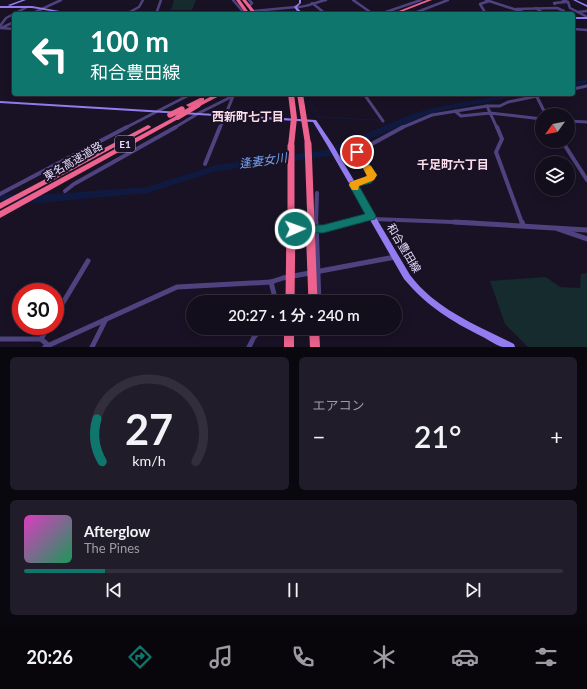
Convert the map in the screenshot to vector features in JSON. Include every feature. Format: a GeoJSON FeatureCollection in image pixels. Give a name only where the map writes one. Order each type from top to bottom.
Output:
{"type":"FeatureCollection","features":[{"type":"Feature","properties":{"kind":"highway"},"geometry":{"type":"LineString","coordinates":[[238,0],[247,12]]}},
{"type":"Feature","properties":{"kind":"highway"},"geometry":{"type":"LineString","coordinates":[[244,0],[253,12]]}},
{"type":"Feature","properties":{"kind":"highway"},"geometry":{"type":"LineString","coordinates":[[398,12],[430,0]]}},
{"type":"Feature","properties":{"kind":"highway"},"geometry":{"type":"LineString","coordinates":[[406,12],[437,0]]}},
{"type":"Feature","properties":{"kind":"highway","name":"東名高速道路"},"geometry":{"type":"LineString","coordinates":[[0,215],[71,172],[207,96]]}},
{"type":"Feature","properties":{"kind":"highway","name":"東名高速道路"},"geometry":{"type":"LineString","coordinates":[[0,206],[71,172],[216,96]]}},
{"type":"Feature","properties":{"kind":"highway"},"geometry":{"type":"LineString","coordinates":[[290,295],[291,146],[294,118],[291,96]]}},
{"type":"Feature","properties":{"kind":"highway"},"geometry":{"type":"LineString","coordinates":[[300,96],[308,144],[313,295]]}},
{"type":"Feature","properties":{"kind":"highway"},"geometry":{"type":"LineString","coordinates":[[289,335],[289,347]]}},
{"type":"Feature","properties":{"kind":"highway"},"geometry":{"type":"LineString","coordinates":[[314,335],[315,347]]}},
{"type":"Feature","properties":{"kind":"main road"},"geometry":{"type":"LineString","coordinates":[[1,7],[25,0]]}},
{"type":"Feature","properties":{"kind":"main road"},"geometry":{"type":"LineString","coordinates":[[300,0],[300,3],[296,7],[300,12]]}},
{"type":"Feature","properties":{"kind":"main road"},"geometry":{"type":"LineString","coordinates":[[574,0],[587,6]]}},
{"type":"Feature","properties":{"kind":"main road"},"geometry":{"type":"LineString","coordinates":[[1,7],[43,8],[63,12]]}},
{"type":"Feature","properties":{"kind":"main road"},"geometry":{"type":"LineString","coordinates":[[575,18],[587,18]]}},
{"type":"Feature","properties":{"kind":"main road","name":"和合豊田線"},"geometry":{"type":"LineString","coordinates":[[0,102],[311,119],[316,123],[330,145],[395,257],[412,283],[428,301],[510,347]]}},
{"type":"Feature","properties":{"kind":"street"},"geometry":{"type":"LineString","coordinates":[[35,12],[61,0]]}},
{"type":"Feature","properties":{"kind":"street"},"geometry":{"type":"LineString","coordinates":[[130,12],[139,7],[143,0]]}},
{"type":"Feature","properties":{"kind":"street"},"geometry":{"type":"LineString","coordinates":[[157,12],[161,0]]}},
{"type":"Feature","properties":{"kind":"street"},"geometry":{"type":"LineString","coordinates":[[233,0],[243,12]]}},
{"type":"Feature","properties":{"kind":"street"},"geometry":{"type":"LineString","coordinates":[[249,0],[252,3],[249,6]]}},
{"type":"Feature","properties":{"kind":"street"},"geometry":{"type":"LineString","coordinates":[[261,12],[296,7],[301,8],[312,2],[326,0]]}},
{"type":"Feature","properties":{"kind":"street"},"geometry":{"type":"LineString","coordinates":[[353,0],[370,12]]}},
{"type":"Feature","properties":{"kind":"street"},"geometry":{"type":"LineString","coordinates":[[412,3],[411,1],[415,0]]}},
{"type":"Feature","properties":{"kind":"street"},"geometry":{"type":"LineString","coordinates":[[386,12],[421,0]]}},
{"type":"Feature","properties":{"kind":"street"},"geometry":{"type":"LineString","coordinates":[[417,12],[448,0]]}},
{"type":"Feature","properties":{"kind":"street"},"geometry":{"type":"LineString","coordinates":[[486,0],[523,12]]}},
{"type":"Feature","properties":{"kind":"street"},"geometry":{"type":"LineString","coordinates":[[555,0],[568,1],[570,8],[587,18]]}},
{"type":"Feature","properties":{"kind":"street"},"geometry":{"type":"LineString","coordinates":[[485,12],[480,4],[490,1]]}},
{"type":"Feature","properties":{"kind":"street"},"geometry":{"type":"LineString","coordinates":[[555,4],[554,3],[561,1]]}},
{"type":"Feature","properties":{"kind":"street"},"geometry":{"type":"LineString","coordinates":[[312,2],[324,12]]}},
{"type":"Feature","properties":{"kind":"street"},"geometry":{"type":"LineString","coordinates":[[17,12],[27,7]]}},
{"type":"Feature","properties":{"kind":"street"},"geometry":{"type":"LineString","coordinates":[[535,8],[541,12]]}},
{"type":"Feature","properties":{"kind":"street"},"geometry":{"type":"LineString","coordinates":[[516,9],[557,8],[564,12]]}},
{"type":"Feature","properties":{"kind":"street"},"geometry":{"type":"LineString","coordinates":[[578,12],[587,11]]}},
{"type":"Feature","properties":{"kind":"street"},"geometry":{"type":"LineString","coordinates":[[0,28],[6,18],[12,15]]}},
{"type":"Feature","properties":{"kind":"street"},"geometry":{"type":"LineString","coordinates":[[0,28],[12,23]]}},
{"type":"Feature","properties":{"kind":"street"},"geometry":{"type":"LineString","coordinates":[[0,28],[12,29]]}},
{"type":"Feature","properties":{"kind":"street"},"geometry":{"type":"LineString","coordinates":[[575,29],[587,30]]}},
{"type":"Feature","properties":{"kind":"street"},"geometry":{"type":"LineString","coordinates":[[575,89],[587,86]]}},
{"type":"Feature","properties":{"kind":"street"},"geometry":{"type":"LineString","coordinates":[[0,194],[187,96]]}},
{"type":"Feature","properties":{"kind":"street"},"geometry":{"type":"LineString","coordinates":[[65,191],[74,184],[199,113],[233,96]]}},
{"type":"Feature","properties":{"kind":"street"},"geometry":{"type":"LineString","coordinates":[[205,164],[235,96]]}},
{"type":"Feature","properties":{"kind":"street"},"geometry":{"type":"LineString","coordinates":[[365,96],[383,121]]}},
{"type":"Feature","properties":{"kind":"street"},"geometry":{"type":"LineString","coordinates":[[338,158],[357,152],[416,121],[440,113],[487,106],[500,106],[508,102],[531,96]]}},
{"type":"Feature","properties":{"kind":"street"},"geometry":{"type":"LineString","coordinates":[[536,96],[542,108]]}},
{"type":"Feature","properties":{"kind":"street"},"geometry":{"type":"LineString","coordinates":[[487,106],[502,139],[496,152],[523,225]]}},
{"type":"Feature","properties":{"kind":"street"},"geometry":{"type":"LineString","coordinates":[[455,111],[461,116],[490,113],[535,118]]}},
{"type":"Feature","properties":{"kind":"street"},"geometry":{"type":"LineString","coordinates":[[575,121],[587,122]]}},
{"type":"Feature","properties":{"kind":"street"},"geometry":{"type":"LineString","coordinates":[[566,148],[587,180]]}},
{"type":"Feature","properties":{"kind":"street"},"geometry":{"type":"LineString","coordinates":[[353,185],[368,181],[372,175],[357,152]]}},
{"type":"Feature","properties":{"kind":"street"},"geometry":{"type":"LineString","coordinates":[[317,193],[316,229],[320,295]]}},
{"type":"Feature","properties":{"kind":"street"},"geometry":{"type":"LineString","coordinates":[[284,229],[323,229],[372,218],[523,225],[587,230]]}},
{"type":"Feature","properties":{"kind":"street"},"geometry":{"type":"LineString","coordinates":[[556,228],[587,239]]}},
{"type":"Feature","properties":{"kind":"street"},"geometry":{"type":"LineString","coordinates":[[0,339],[41,339],[47,346],[176,287],[271,282],[283,278],[395,257]]}},
{"type":"Feature","properties":{"kind":"street"},"geometry":{"type":"LineString","coordinates":[[64,301],[88,261]]}},
{"type":"Feature","properties":{"kind":"street"},"geometry":{"type":"LineString","coordinates":[[271,282],[274,295]]}},
{"type":"Feature","properties":{"kind":"street"},"geometry":{"type":"LineString","coordinates":[[92,347],[106,319]]}},
{"type":"Feature","properties":{"kind":"street"},"geometry":{"type":"LineString","coordinates":[[41,339],[43,335]]}},
{"type":"Feature","properties":{"kind":"street"},"geometry":{"type":"LineString","coordinates":[[249,347],[256,335]]}},
{"type":"Feature","properties":{"kind":"street"},"geometry":{"type":"LineString","coordinates":[[319,335],[319,347]]}},
{"type":"Feature","properties":{"kind":"green space"},"geometry":{"type":"Polygon","coordinates":[[[174,0],[196,0],[192,10],[171,10],[174,0]]]}},
{"type":"Feature","properties":{"kind":"green space"},"geometry":{"type":"Polygon","coordinates":[[[587,273],[587,347],[528,347],[505,324],[490,281],[546,277],[560,287],[580,288],[581,274],[587,273]]]}},
{"type":"Feature","properties":{"kind":"waterway"},"geometry":{"type":"LineString","coordinates":[[305,0],[309,4]]}},
{"type":"Feature","properties":{"kind":"waterway","name":"逢妻女川"},"geometry":{"type":"LineString","coordinates":[[575,84],[587,81]]}},
{"type":"Feature","properties":{"kind":"waterway"},"geometry":{"type":"LineString","coordinates":[[309,96],[311,104],[319,117],[376,120],[388,127]]}},
{"type":"Feature","properties":{"kind":"waterway","name":"逢妻女川"},"geometry":{"type":"LineString","coordinates":[[0,197],[38,199],[147,190],[216,168],[329,153],[418,115],[443,108],[510,96]]}},
{"type":"Feature","properties":{"kind":"slow traffic"},"geometry":{"type":"LineString","coordinates":[[355,187],[353,185],[368,181],[371,178],[372,175],[368,168]]}},
{"type":"Feature","properties":{"kind":"district","name":"西新町七丁目"},"geometry":{"type":"Point","coordinates":[248,117]}},
{"type":"Feature","properties":{"kind":"district","name":"千足町六丁目"},"geometry":{"type":"Point","coordinates":[453,165]}},
{"type":"Feature","properties":{"kind":"route"},"geometry":{"type":"LineString","coordinates":[[295,229],[323,229],[371,216],[353,185],[368,181],[372,175],[357,152]]}}]}
